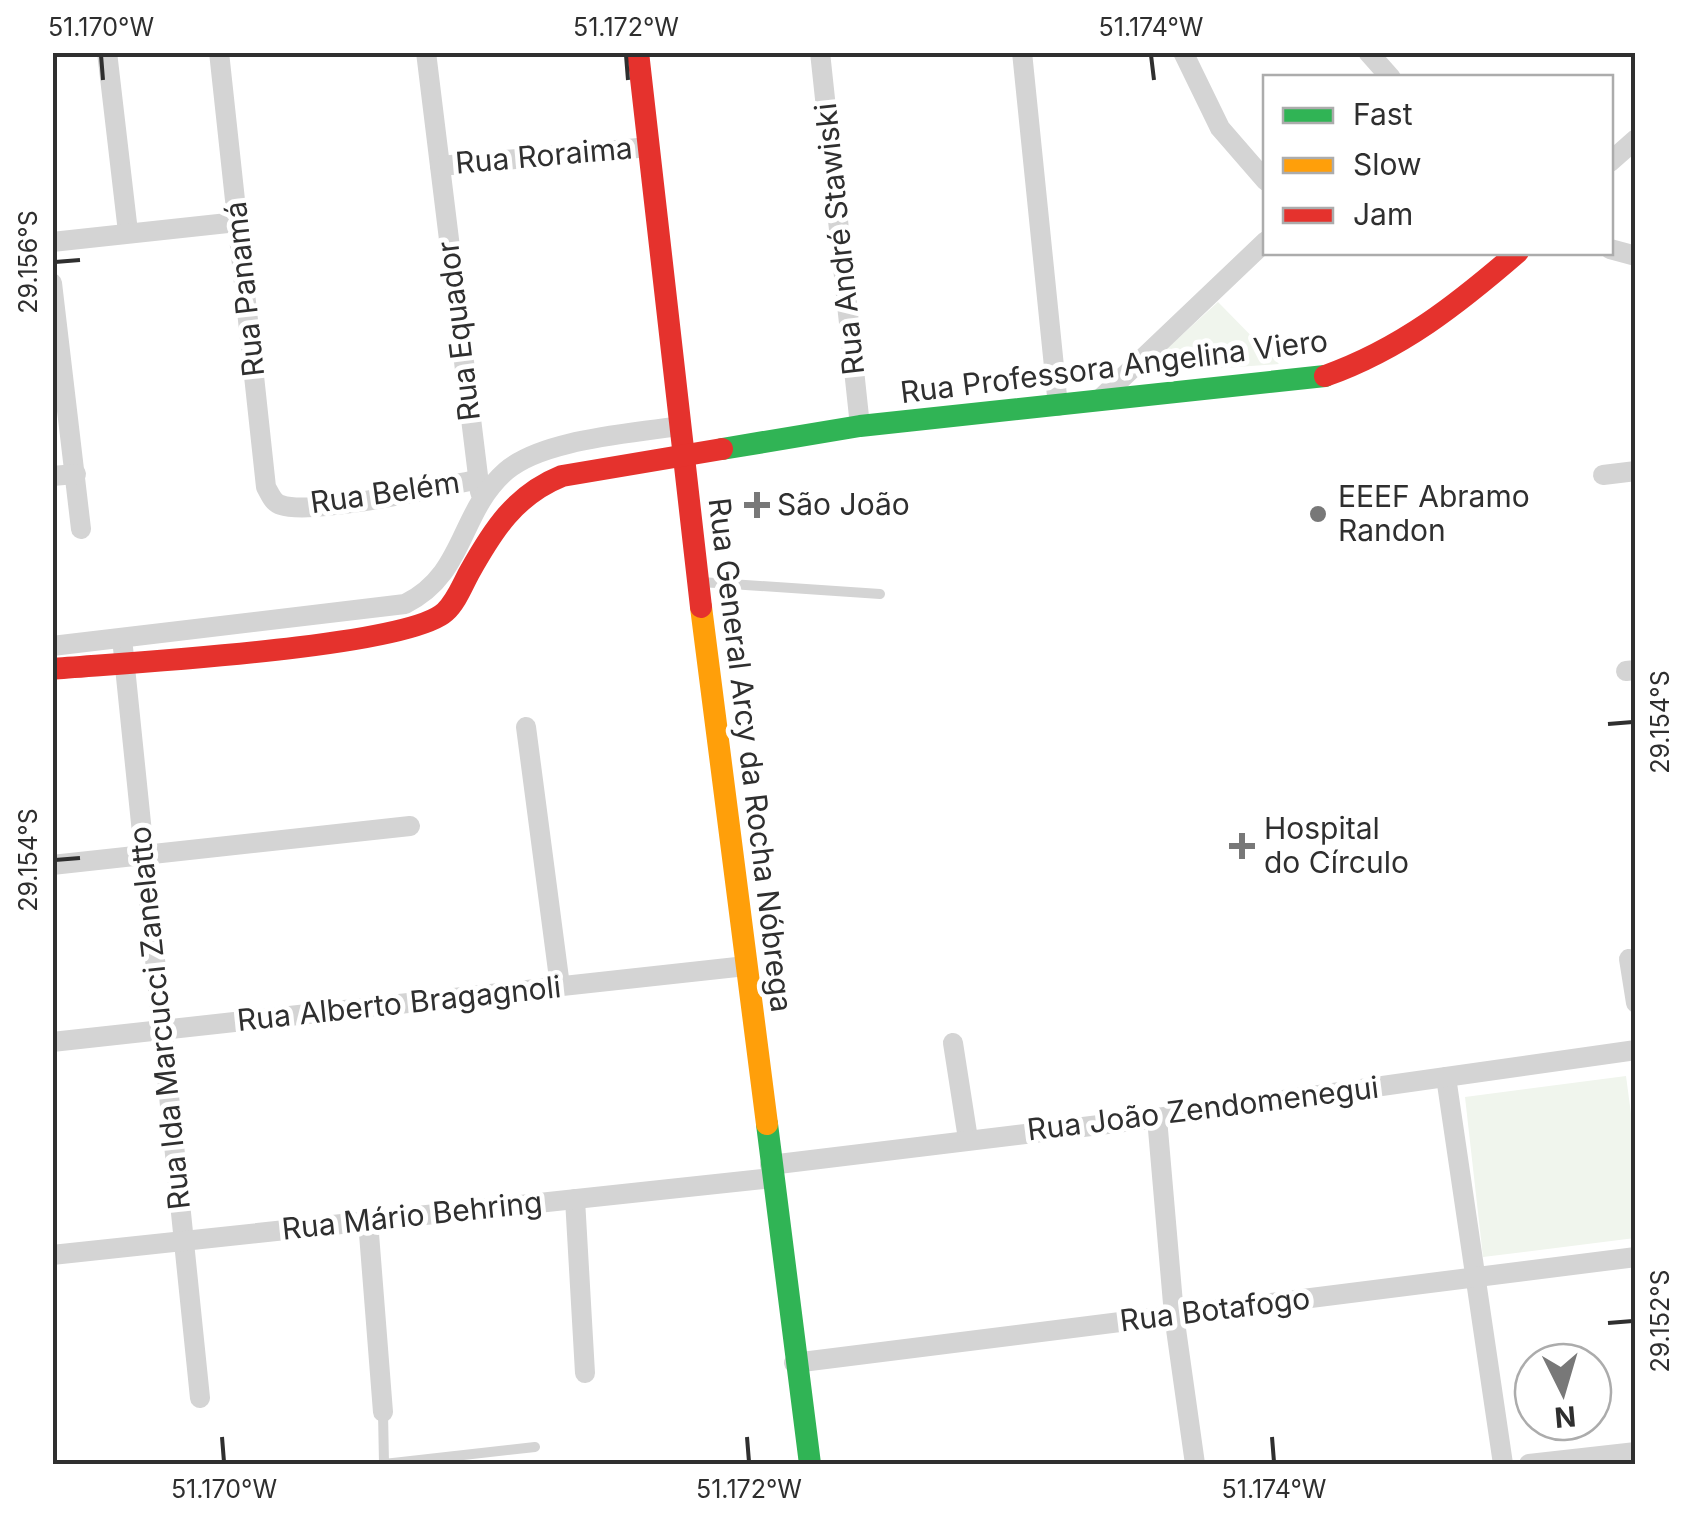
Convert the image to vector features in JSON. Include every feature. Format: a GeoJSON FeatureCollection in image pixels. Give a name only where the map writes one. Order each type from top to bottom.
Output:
{"type":"FeatureCollection","features":[{"type":"Feature","properties":{"kind":"street"},"geometry":{"type":"LineString","coordinates":[[107,52],[128,232]]}},
{"type":"Feature","properties":{"kind":"street","name":"Rua Panamá"},"geometry":{"type":"LineString","coordinates":[[219,52],[266,488],[280,506],[294,506]]}},
{"type":"Feature","properties":{"kind":"street","name":"Rua Equador"},"geometry":{"type":"LineString","coordinates":[[426,52],[479,488]]}},
{"type":"Feature","properties":{"kind":"street","name":"Rua General Arcy da Rocha Nóbrega"},"geometry":{"type":"LineString","coordinates":[[638,52],[678,426],[794,1362],[810,1464]]}},
{"type":"Feature","properties":{"kind":"street","name":"Rua André Stawiski"},"geometry":{"type":"LineString","coordinates":[[820,52],[860,426]]}},
{"type":"Feature","properties":{"kind":"street"},"geometry":{"type":"LineString","coordinates":[[1022,52],[1058,406]]}},
{"type":"Feature","properties":{"kind":"street"},"geometry":{"type":"LineString","coordinates":[[1184,52],[1220,128],[1263,178]]}},
{"type":"Feature","properties":{"kind":"street"},"geometry":{"type":"LineString","coordinates":[[1368,52],[1389,75]]}},
{"type":"Feature","properties":{"kind":"street"},"geometry":{"type":"LineString","coordinates":[[1613,159],[1636,139]]}},
{"type":"Feature","properties":{"kind":"street","name":"Rua Roraima"},"geometry":{"type":"LineString","coordinates":[[440,166],[649,147]]}},
{"type":"Feature","properties":{"kind":"street"},"geometry":{"type":"LineString","coordinates":[[52,242],[237,222]]}},
{"type":"Feature","properties":{"kind":"street"},"geometry":{"type":"LineString","coordinates":[[1098,401],[1263,243]]}},
{"type":"Feature","properties":{"kind":"street","name":"Rua Professora Angelina Viero"},"geometry":{"type":"LineString","coordinates":[[52,669],[123,649],[324,642],[421,626],[442,615],[450,585],[496,523],[525,492],[562,476],[682,452],[860,426],[1318,379],[1372,361],[1422,333],[1514,255]]}},
{"type":"Feature","properties":{"kind":"street"},"geometry":{"type":"LineString","coordinates":[[53,284],[81,529]]}},
{"type":"Feature","properties":{"kind":"street"},"geometry":{"type":"LineString","coordinates":[[52,646],[123,649],[386,609],[450,585],[479,488],[507,469],[553,448],[678,426]]}},
{"type":"Feature","properties":{"kind":"street"},"geometry":{"type":"LineString","coordinates":[[553,448],[562,476]]}},
{"type":"Feature","properties":{"kind":"street"},"geometry":{"type":"LineString","coordinates":[[1602,475],[1636,471]]}},
{"type":"Feature","properties":{"kind":"street"},"geometry":{"type":"LineString","coordinates":[[52,476],[76,474]]}},
{"type":"Feature","properties":{"kind":"street"},"geometry":{"type":"LineString","coordinates":[[479,488],[496,523]]}},
{"type":"Feature","properties":{"kind":"street","name":"Rua Belém"},"geometry":{"type":"LineString","coordinates":[[294,506],[479,488]]}},
{"type":"Feature","properties":{"kind":"street"},"geometry":{"type":"LineString","coordinates":[[386,609],[390,633]]}},
{"type":"Feature","properties":{"kind":"street"},"geometry":{"type":"LineString","coordinates":[[322,616],[324,642]]}},
{"type":"Feature","properties":{"kind":"street","name":"Rua Ida Marcucci Zanelatto"},"geometry":{"type":"LineString","coordinates":[[123,649],[166,1030],[200,1398]]}},
{"type":"Feature","properties":{"kind":"street"},"geometry":{"type":"LineString","coordinates":[[526,727],[560,986]]}},
{"type":"Feature","properties":{"kind":"street"},"geometry":{"type":"LineString","coordinates":[[52,865],[410,826]]}},
{"type":"Feature","properties":{"kind":"street"},"geometry":{"type":"LineString","coordinates":[[1630,960],[1636,1003]]}},
{"type":"Feature","properties":{"kind":"street","name":"Rua Alberto Bragagnoli"},"geometry":{"type":"LineString","coordinates":[[52,1042],[746,966]]}},
{"type":"Feature","properties":{"kind":"street"},"geometry":{"type":"LineString","coordinates":[[953,1044],[968,1139]]}},
{"type":"Feature","properties":{"kind":"street","name":"Rua João Zendomenegui"},"geometry":{"type":"LineString","coordinates":[[771,1171],[968,1139],[1158,1118],[1636,1050]]}},
{"type":"Feature","properties":{"kind":"street"},"geometry":{"type":"LineString","coordinates":[[1446,1077],[1503,1464]]}},
{"type":"Feature","properties":{"kind":"street"},"geometry":{"type":"LineString","coordinates":[[1158,1118],[1174,1315],[1196,1464]]}},
{"type":"Feature","properties":{"kind":"street","name":"Rua Mário Behring"},"geometry":{"type":"LineString","coordinates":[[52,1256],[574,1199],[771,1171]]}},
{"type":"Feature","properties":{"kind":"street"},"geometry":{"type":"LineString","coordinates":[[574,1199],[585,1373]]}},
{"type":"Feature","properties":{"kind":"street"},"geometry":{"type":"LineString","coordinates":[[368,1221],[382,1412]]}},
{"type":"Feature","properties":{"kind":"street","name":"Rua Botafogo"},"geometry":{"type":"LineString","coordinates":[[794,1362],[1636,1257]]}},
{"type":"Feature","properties":{"kind":"street"},"geometry":{"type":"LineString","coordinates":[[1530,1464],[1636,1452]]}},
{"type":"Feature","properties":{"kind":"lane"},"geometry":{"type":"LineString","coordinates":[[698,582],[880,594]]}},
{"type":"Feature","properties":{"kind":"lane"},"geometry":{"type":"LineString","coordinates":[[382,1412],[384,1464],[534,1447]]}},
{"type":"Feature","properties":{"kind":"shaded area"},"geometry":{"type":"Polygon","coordinates":[[[1218,302],[1279,364],[1139,374],[1218,302]]]}},
{"type":"Feature","properties":{"kind":"shaded area"},"geometry":{"type":"Polygon","coordinates":[[[1626,1076],[1636,1152],[1635,1238],[1483,1257],[1465,1097],[1626,1076]]]}},
{"type":"Feature","properties":{"kind":"traffic: fast"},"geometry":{"type":"LineString","coordinates":[[722,449],[860,426],[1325,376]]}},
{"type":"Feature","properties":{"kind":"traffic: fast"},"geometry":{"type":"LineString","coordinates":[[767,1124],[810,1464]]}},
{"type":"Feature","properties":{"kind":"traffic: slow"},"geometry":{"type":"LineString","coordinates":[[701,607],[767,1124]]}},
{"type":"Feature","properties":{"kind":"traffic: jam"},"geometry":{"type":"LineString","coordinates":[[638,52],[701,607]]}},
{"type":"Feature","properties":{"kind":"traffic: jam"},"geometry":{"type":"LineString","coordinates":[[1325,376],[1404,339],[1514,255]]}},
{"type":"Feature","properties":{"kind":"traffic: jam"},"geometry":{"type":"LineString","coordinates":[[52,669],[259,652],[420,625],[449,608],[497,528],[518,504],[545,484],[562,476],[722,449]]}},
{"type":"Feature","properties":{"kind":"place","name":"São João"},"geometry":{"type":"Point","coordinates":[757,505]}},
{"type":"Feature","properties":{"kind":"place","name":"EEEF Abramo Randon"},"geometry":{"type":"Point","coordinates":[1318,514]}},
{"type":"Feature","properties":{"kind":"place","name":"Hospital do Círculo"},"geometry":{"type":"Point","coordinates":[1242,846]}}]}
